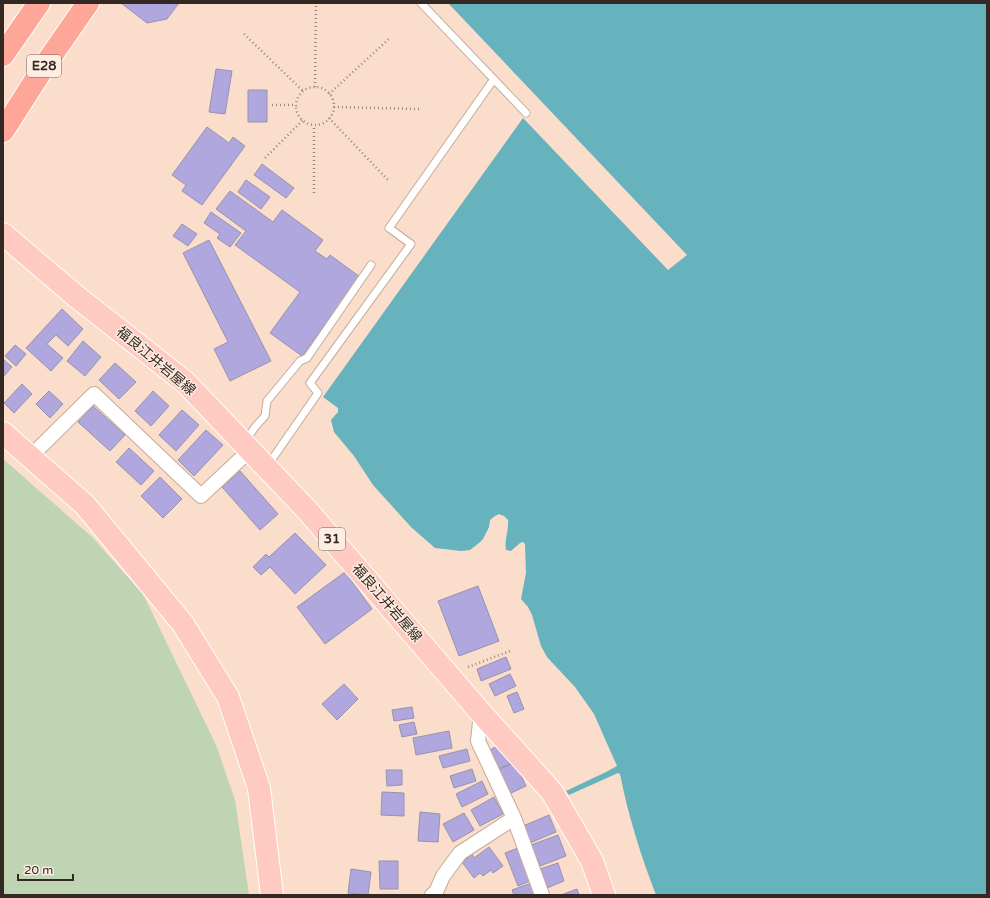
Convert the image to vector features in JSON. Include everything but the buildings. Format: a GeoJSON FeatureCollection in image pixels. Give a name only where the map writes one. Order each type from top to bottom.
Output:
{"type":"FeatureCollection","features":[{"type":"Feature","properties":{"kind":"highway","name":"E28"},"geometry":{"type":"LineString","coordinates":[[3,55],[39,3]]}},
{"type":"Feature","properties":{"kind":"highway","name":"E28"},"geometry":{"type":"LineString","coordinates":[[3,131],[47,62],[88,3]]}},
{"type":"Feature","properties":{"kind":"main road","name":"福良江井岩屋線"},"geometry":{"type":"LineString","coordinates":[[3,234],[77,297],[185,382],[307,510],[481,713],[552,792],[592,861],[604,895]]}},
{"type":"Feature","properties":{"kind":"main road"},"geometry":{"type":"LineString","coordinates":[[3,433],[85,506],[183,624],[228,697],[259,788],[272,895]]}},
{"type":"Feature","properties":{"kind":"street"},"geometry":{"type":"LineString","coordinates":[[30,457],[94,394],[201,496],[247,447]]}},
{"type":"Feature","properties":{"kind":"street"},"geometry":{"type":"LineString","coordinates":[[481,713],[478,741],[514,818],[542,895]]}},
{"type":"Feature","properties":{"kind":"street"},"geometry":{"type":"LineString","coordinates":[[432,895],[436,892],[443,876],[460,854],[514,818]]}},
{"type":"Feature","properties":{"kind":"lane"},"geometry":{"type":"LineString","coordinates":[[421,3],[526,113]]}},
{"type":"Feature","properties":{"kind":"lane"},"geometry":{"type":"LineString","coordinates":[[266,467],[318,393],[310,383],[411,244],[389,228],[494,79]]}},
{"type":"Feature","properties":{"kind":"lane"},"geometry":{"type":"LineString","coordinates":[[247,447],[255,427],[265,416],[267,401],[300,361],[307,358],[371,265]]}},
{"type":"Feature","properties":{"kind":"path"},"geometry":{"type":"LineString","coordinates":[[316,3],[316,87]]}},
{"type":"Feature","properties":{"kind":"path"},"geometry":{"type":"LineString","coordinates":[[244,34],[304,91]]}},
{"type":"Feature","properties":{"kind":"path"},"geometry":{"type":"LineString","coordinates":[[329,94],[390,38]]}},
{"type":"Feature","properties":{"kind":"path"},"geometry":{"type":"LineString","coordinates":[[316,87],[324,89],[329,94],[334,102],[334,107],[329,118],[322,124],[314,125],[306,123],[300,117],[296,109],[296,101],[307,88],[316,87]]}},
{"type":"Feature","properties":{"kind":"path"},"geometry":{"type":"LineString","coordinates":[[272,105],[296,104]]}},
{"type":"Feature","properties":{"kind":"path"},"geometry":{"type":"LineString","coordinates":[[334,107],[419,109]]}},
{"type":"Feature","properties":{"kind":"path"},"geometry":{"type":"LineString","coordinates":[[329,118],[388,180]]}},
{"type":"Feature","properties":{"kind":"path"},"geometry":{"type":"LineString","coordinates":[[265,158],[303,120]]}},
{"type":"Feature","properties":{"kind":"path"},"geometry":{"type":"LineString","coordinates":[[314,125],[314,193]]}},
{"type":"Feature","properties":{"kind":"path"},"geometry":{"type":"LineString","coordinates":[[467,667],[510,651]]}},
{"type":"Feature","properties":{"kind":"green space"},"geometry":{"type":"Polygon","coordinates":[[[3,459],[92,537],[143,594],[216,745],[235,800],[249,895],[3,895],[3,459]]]}},
{"type":"Feature","properties":{"kind":"water"},"geometry":{"type":"Polygon","coordinates":[[[448,3],[987,3],[987,895],[656,895],[635,835],[620,774],[618,773],[569,795],[566,791],[617,766],[594,714],[575,687],[547,657],[541,646],[532,615],[528,607],[521,599],[526,573],[525,544],[523,542],[511,551],[506,550],[508,520],[499,514],[490,520],[489,527],[483,539],[470,550],[461,551],[435,548],[411,527],[373,485],[354,456],[334,432],[331,420],[338,412],[338,408],[323,397],[523,118],[668,270],[687,255],[448,3]]]}}]}
